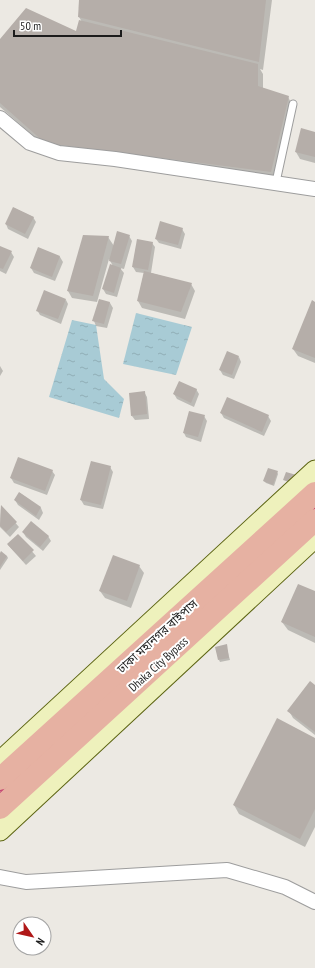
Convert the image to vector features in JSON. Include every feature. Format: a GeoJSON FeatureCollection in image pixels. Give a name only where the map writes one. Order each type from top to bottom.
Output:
{"type":"FeatureCollection","features":[{"type":"Feature","properties":{"kind":"highway","name":"ঢাকা মহানগর বাইপাস"},"geometry":{"type":"LineString","coordinates":[[0,780],[315,493]]}},
{"type":"Feature","properties":{"kind":"highway","name":"Dhaka City Bypass"},"geometry":{"type":"LineString","coordinates":[[0,808],[315,520]]}},
{"type":"Feature","properties":{"kind":"main road"},"geometry":{"type":"LineString","coordinates":[[0,761],[315,470]]}},
{"type":"Feature","properties":{"kind":"main road"},"geometry":{"type":"LineString","coordinates":[[0,831],[315,538]]}},
{"type":"Feature","properties":{"kind":"street"},"geometry":{"type":"LineString","coordinates":[[0,118],[30,143],[59,153],[115,159],[315,189]]}},
{"type":"Feature","properties":{"kind":"street"},"geometry":{"type":"LineString","coordinates":[[0,877],[26,882],[227,870],[285,887],[315,902]]}},
{"type":"Feature","properties":{"kind":"lane"},"geometry":{"type":"LineString","coordinates":[[276,182],[293,104]]}},
{"type":"Feature","properties":{"kind":"water"},"geometry":{"type":"Polygon","coordinates":[[[136,313],[192,327],[176,375],[123,364],[136,313]]]}},
{"type":"Feature","properties":{"kind":"water"},"geometry":{"type":"Polygon","coordinates":[[[72,320],[96,325],[104,379],[124,399],[119,418],[49,397],[72,320]]]}},
{"type":"Feature","properties":{"kind":"building"},"geometry":{"type":"Polygon","coordinates":[[[79,0],[266,0],[259,62],[78,17],[79,0]]]}},
{"type":"Feature","properties":{"kind":"building"},"geometry":{"type":"Polygon","coordinates":[[[26,8],[76,31],[79,20],[258,64],[258,86],[289,96],[271,172],[45,143],[0,103],[0,39],[26,8]]]}},
{"type":"Feature","properties":{"kind":"building"},"geometry":{"type":"Polygon","coordinates":[[[301,128],[315,132],[315,157],[295,152],[301,128]]]}},
{"type":"Feature","properties":{"kind":"building"},"geometry":{"type":"Polygon","coordinates":[[[13,207],[34,217],[25,234],[5,224],[13,207]]]}},
{"type":"Feature","properties":{"kind":"building"},"geometry":{"type":"Polygon","coordinates":[[[160,221],[183,228],[178,245],[155,239],[160,221]]]}},
{"type":"Feature","properties":{"kind":"building"},"geometry":{"type":"Polygon","coordinates":[[[117,231],[130,235],[121,264],[109,261],[117,231]]]}},
{"type":"Feature","properties":{"kind":"building"},"geometry":{"type":"Polygon","coordinates":[[[83,235],[109,236],[93,296],[67,291],[83,235]]]}},
{"type":"Feature","properties":{"kind":"building"},"geometry":{"type":"Polygon","coordinates":[[[137,239],[153,242],[148,270],[132,267],[137,239]]]}},
{"type":"Feature","properties":{"kind":"building"},"geometry":{"type":"Polygon","coordinates":[[[0,246],[12,251],[3,269],[0,268],[0,246]]]}},
{"type":"Feature","properties":{"kind":"building"},"geometry":{"type":"Polygon","coordinates":[[[38,247],[60,256],[52,277],[30,268],[38,247]]]}},
{"type":"Feature","properties":{"kind":"building"},"geometry":{"type":"Polygon","coordinates":[[[110,264],[121,268],[114,293],[102,289],[110,264]]]}},
{"type":"Feature","properties":{"kind":"building"},"geometry":{"type":"Polygon","coordinates":[[[144,271],[192,283],[181,312],[137,301],[144,271]]]}},
{"type":"Feature","properties":{"kind":"building"},"geometry":{"type":"Polygon","coordinates":[[[44,290],[66,299],[58,319],[36,311],[44,290]]]}},
{"type":"Feature","properties":{"kind":"building"},"geometry":{"type":"Polygon","coordinates":[[[99,299],[110,302],[104,324],[92,321],[99,299]]]}},
{"type":"Feature","properties":{"kind":"building"},"geometry":{"type":"Polygon","coordinates":[[[312,300],[315,302],[315,358],[292,349],[312,300]]]}},
{"type":"Feature","properties":{"kind":"building"},"geometry":{"type":"Polygon","coordinates":[[[227,351],[239,356],[232,375],[219,370],[227,351]]]}},
{"type":"Feature","properties":{"kind":"building"},"geometry":{"type":"Polygon","coordinates":[[[179,381],[197,389],[191,403],[173,394],[179,381]]]}},
{"type":"Feature","properties":{"kind":"building"},"geometry":{"type":"Polygon","coordinates":[[[145,391],[147,414],[131,416],[129,393],[145,391]]]}},
{"type":"Feature","properties":{"kind":"building"},"geometry":{"type":"Polygon","coordinates":[[[227,397],[269,415],[262,432],[220,413],[227,397]]]}},
{"type":"Feature","properties":{"kind":"building"},"geometry":{"type":"Polygon","coordinates":[[[189,411],[205,415],[198,437],[183,433],[189,411]]]}},
{"type":"Feature","properties":{"kind":"building"},"geometry":{"type":"Polygon","coordinates":[[[18,457],[53,470],[45,491],[10,478],[18,457]]]}},
{"type":"Feature","properties":{"kind":"building"},"geometry":{"type":"Polygon","coordinates":[[[91,461],[111,466],[101,505],[80,500],[91,461]]]}},
{"type":"Feature","properties":{"kind":"building"},"geometry":{"type":"Polygon","coordinates":[[[268,468],[278,471],[273,485],[263,481],[268,468]]]}},
{"type":"Feature","properties":{"kind":"building"},"geometry":{"type":"Polygon","coordinates":[[[286,472],[300,476],[297,485],[283,480],[286,472]]]}},
{"type":"Feature","properties":{"kind":"building"},"geometry":{"type":"Polygon","coordinates":[[[19,492],[41,507],[36,516],[14,500],[19,492]]]}},
{"type":"Feature","properties":{"kind":"building"},"geometry":{"type":"Polygon","coordinates":[[[1,505],[17,522],[6,532],[0,526],[1,505]]]}},
{"type":"Feature","properties":{"kind":"building"},"geometry":{"type":"Polygon","coordinates":[[[31,521],[49,536],[40,547],[22,532],[31,521]]]}},
{"type":"Feature","properties":{"kind":"building"},"geometry":{"type":"Polygon","coordinates":[[[18,534],[34,550],[23,561],[7,544],[18,534]]]}},
{"type":"Feature","properties":{"kind":"building"},"geometry":{"type":"Polygon","coordinates":[[[1,551],[7,556],[0,567],[0,553],[1,551]]]}},
{"type":"Feature","properties":{"kind":"building"},"geometry":{"type":"Polygon","coordinates":[[[113,555],[140,565],[127,601],[99,591],[113,555]]]}},
{"type":"Feature","properties":{"kind":"building"},"geometry":{"type":"Polygon","coordinates":[[[298,584],[315,591],[315,637],[281,622],[298,584]]]}},
{"type":"Feature","properties":{"kind":"building"},"geometry":{"type":"Polygon","coordinates":[[[227,644],[229,658],[218,660],[215,647],[227,644]]]}},
{"type":"Feature","properties":{"kind":"building"},"geometry":{"type":"Polygon","coordinates":[[[310,681],[315,685],[315,732],[287,711],[310,681]]]}},
{"type":"Feature","properties":{"kind":"building"},"geometry":{"type":"Polygon","coordinates":[[[277,718],[315,738],[315,809],[300,839],[233,805],[277,718]]]}}]}
